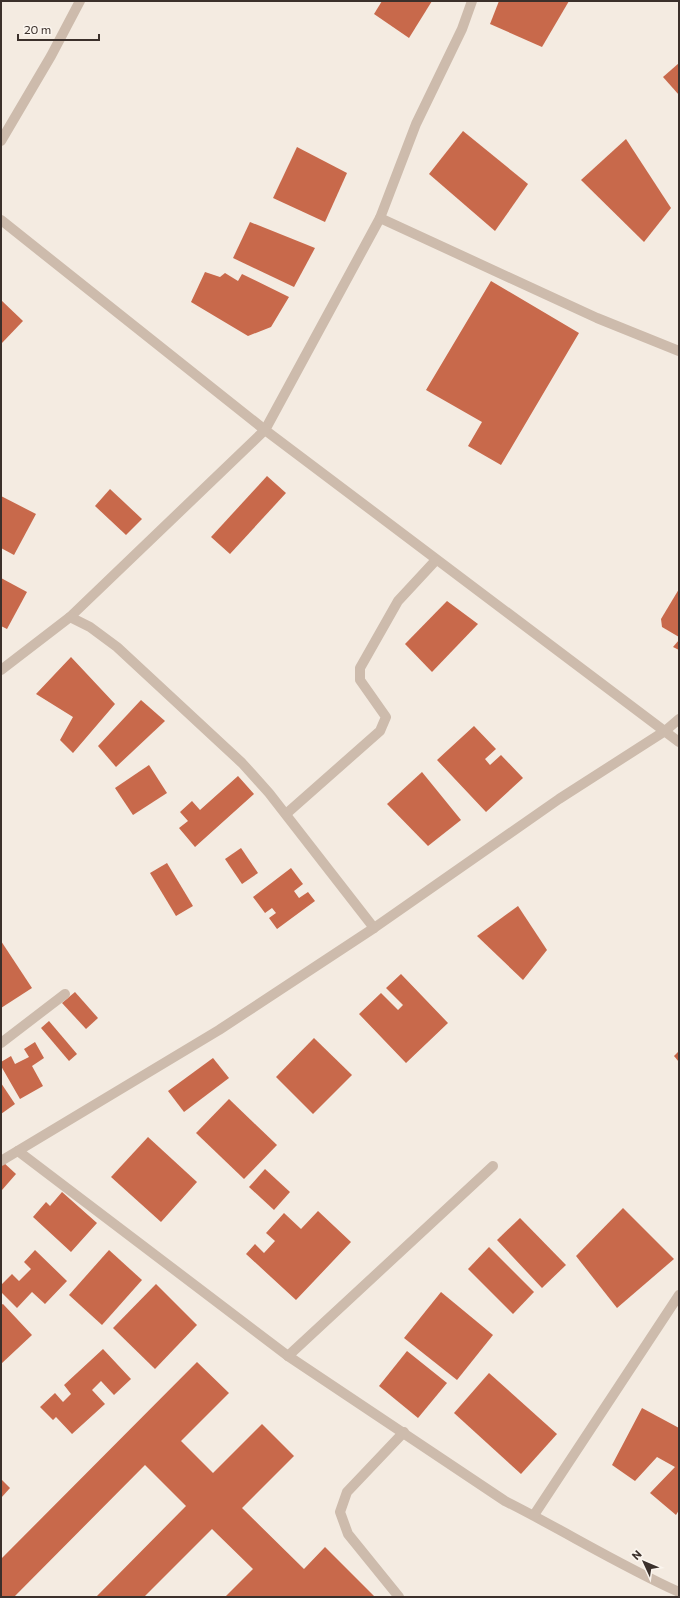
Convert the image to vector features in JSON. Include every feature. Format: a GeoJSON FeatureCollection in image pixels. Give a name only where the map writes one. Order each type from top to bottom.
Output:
{"type":"FeatureCollection","features":[{"type":"Feature","properties":{"kind":"street"},"geometry":{"type":"LineString","coordinates":[[1,141],[51,56],[80,1]]}},
{"type":"Feature","properties":{"kind":"street"},"geometry":{"type":"LineString","coordinates":[[1,670],[70,617],[265,430],[380,218],[416,124],[462,29],[472,1]]}},
{"type":"Feature","properties":{"kind":"street"},"geometry":{"type":"LineString","coordinates":[[380,218],[597,318],[679,351]]}},
{"type":"Feature","properties":{"kind":"street"},"geometry":{"type":"LineString","coordinates":[[1,220],[265,430],[679,742]]}},
{"type":"Feature","properties":{"kind":"street"},"geometry":{"type":"LineString","coordinates":[[286,814],[380,731],[386,716],[360,680],[360,668],[398,602],[436,560]]}},
{"type":"Feature","properties":{"kind":"street"},"geometry":{"type":"LineString","coordinates":[[70,617],[90,627],[117,647],[242,763],[286,814],[374,928]]}},
{"type":"Feature","properties":{"kind":"street"},"geometry":{"type":"LineString","coordinates":[[1,1161],[219,1030],[374,928],[559,799],[665,731],[679,719]]}},
{"type":"Feature","properties":{"kind":"street"},"geometry":{"type":"LineString","coordinates":[[1,1043],[65,994]]}},
{"type":"Feature","properties":{"kind":"street"},"geometry":{"type":"LineString","coordinates":[[18,1151],[288,1356],[404,1432],[505,1501],[534,1515],[642,1575],[679,1592]]}},
{"type":"Feature","properties":{"kind":"street"},"geometry":{"type":"LineString","coordinates":[[288,1356],[493,1166]]}},
{"type":"Feature","properties":{"kind":"street"},"geometry":{"type":"LineString","coordinates":[[534,1515],[679,1294]]}},
{"type":"Feature","properties":{"kind":"street"},"geometry":{"type":"LineString","coordinates":[[399,1597],[348,1534],[340,1512],[347,1492],[404,1432]]}},
{"type":"Feature","properties":{"kind":"building"},"geometry":{"type":"Polygon","coordinates":[[[382,1],[432,1],[409,38],[374,14],[382,1]]]}},
{"type":"Feature","properties":{"kind":"building"},"geometry":{"type":"Polygon","coordinates":[[[499,1],[569,1],[542,47],[490,24],[499,1]]]}},
{"type":"Feature","properties":{"kind":"building"},"geometry":{"type":"Polygon","coordinates":[[[679,63],[679,95],[663,77],[679,63]]]}},
{"type":"Feature","properties":{"kind":"building"},"geometry":{"type":"Polygon","coordinates":[[[463,131],[528,184],[495,231],[429,174],[463,131]]]}},
{"type":"Feature","properties":{"kind":"building"},"geometry":{"type":"Polygon","coordinates":[[[626,139],[671,208],[644,242],[581,180],[626,139]]]}},
{"type":"Feature","properties":{"kind":"building"},"geometry":{"type":"Polygon","coordinates":[[[297,147],[347,173],[325,222],[273,198],[297,147]]]}},
{"type":"Feature","properties":{"kind":"building"},"geometry":{"type":"Polygon","coordinates":[[[250,222],[315,248],[294,287],[233,258],[250,222]]]}},
{"type":"Feature","properties":{"kind":"building"},"geometry":{"type":"Polygon","coordinates":[[[205,272],[220,277],[225,273],[238,281],[242,274],[289,297],[271,327],[248,336],[191,302],[205,272]]]}},
{"type":"Feature","properties":{"kind":"building"},"geometry":{"type":"Polygon","coordinates":[[[491,281],[579,333],[501,465],[468,446],[482,422],[426,390],[491,281]]]}},
{"type":"Feature","properties":{"kind":"building"},"geometry":{"type":"Polygon","coordinates":[[[1,300],[23,321],[1,344],[1,300]]]}},
{"type":"Feature","properties":{"kind":"building"},"geometry":{"type":"Polygon","coordinates":[[[267,476],[286,493],[230,554],[211,537],[267,476]]]}},
{"type":"Feature","properties":{"kind":"building"},"geometry":{"type":"Polygon","coordinates":[[[110,489],[142,519],[126,535],[95,506],[110,489]]]}},
{"type":"Feature","properties":{"kind":"building"},"geometry":{"type":"Polygon","coordinates":[[[1,496],[36,514],[14,555],[1,548],[1,496]]]}},
{"type":"Feature","properties":{"kind":"building"},"geometry":{"type":"Polygon","coordinates":[[[1,578],[27,592],[7,629],[1,626],[1,578]]]}},
{"type":"Feature","properties":{"kind":"building"},"geometry":{"type":"Polygon","coordinates":[[[679,589],[679,637],[662,627],[661,619],[679,589]]]}},
{"type":"Feature","properties":{"kind":"building"},"geometry":{"type":"Polygon","coordinates":[[[447,601],[478,624],[432,672],[405,644],[447,601]]]}},
{"type":"Feature","properties":{"kind":"building"},"geometry":{"type":"Polygon","coordinates":[[[679,640],[679,650],[673,647],[679,640]]]}},
{"type":"Feature","properties":{"kind":"building"},"geometry":{"type":"Polygon","coordinates":[[[71,657],[115,704],[73,753],[60,740],[73,717],[36,694],[71,657]]]}},
{"type":"Feature","properties":{"kind":"building"},"geometry":{"type":"Polygon","coordinates":[[[141,700],[165,721],[116,767],[98,746],[141,700]]]}},
{"type":"Feature","properties":{"kind":"building"},"geometry":{"type":"Polygon","coordinates":[[[474,726],[496,749],[485,759],[490,765],[501,755],[523,778],[486,812],[437,760],[474,726]]]}},
{"type":"Feature","properties":{"kind":"building"},"geometry":{"type":"Polygon","coordinates":[[[149,765],[167,793],[133,815],[115,788],[149,765]]]}},
{"type":"Feature","properties":{"kind":"building"},"geometry":{"type":"Polygon","coordinates":[[[422,772],[461,820],[428,846],[387,804],[422,772]]]}},
{"type":"Feature","properties":{"kind":"building"},"geometry":{"type":"Polygon","coordinates":[[[238,776],[254,794],[195,847],[179,828],[188,821],[180,812],[192,801],[200,810],[238,776]]]}},
{"type":"Feature","properties":{"kind":"building"},"geometry":{"type":"Polygon","coordinates":[[[241,848],[258,873],[242,884],[225,859],[241,848]]]}},
{"type":"Feature","properties":{"kind":"building"},"geometry":{"type":"Polygon","coordinates":[[[167,863],[193,906],[176,916],[150,873],[167,863]]]}},
{"type":"Feature","properties":{"kind":"building"},"geometry":{"type":"Polygon","coordinates":[[[291,868],[303,884],[294,891],[299,898],[308,892],[315,901],[277,929],[269,918],[276,913],[272,908],[265,913],[253,897],[291,868]]]}},
{"type":"Feature","properties":{"kind":"building"},"geometry":{"type":"Polygon","coordinates":[[[518,906],[547,950],[523,980],[477,936],[518,906]]]}},
{"type":"Feature","properties":{"kind":"building"},"geometry":{"type":"Polygon","coordinates":[[[1,941],[32,988],[1,1008],[1,941]]]}},
{"type":"Feature","properties":{"kind":"building"},"geometry":{"type":"Polygon","coordinates":[[[401,974],[448,1023],[406,1063],[359,1014],[381,993],[398,1010],[403,1005],[386,988],[401,974]]]}},
{"type":"Feature","properties":{"kind":"building"},"geometry":{"type":"Polygon","coordinates":[[[75,992],[98,1018],[86,1029],[62,1003],[75,992]]]}},
{"type":"Feature","properties":{"kind":"building"},"geometry":{"type":"Polygon","coordinates":[[[49,1021],[77,1054],[69,1061],[41,1028],[49,1021]]]}},
{"type":"Feature","properties":{"kind":"building"},"geometry":{"type":"Polygon","coordinates":[[[314,1038],[352,1075],[313,1114],[276,1077],[314,1038]]]}},
{"type":"Feature","properties":{"kind":"building"},"geometry":{"type":"Polygon","coordinates":[[[35,1042],[44,1058],[32,1066],[43,1086],[20,1099],[1,1066],[1,1062],[11,1056],[15,1064],[29,1057],[24,1049],[35,1042]]]}},
{"type":"Feature","properties":{"kind":"building"},"geometry":{"type":"Polygon","coordinates":[[[679,1051],[679,1062],[674,1056],[679,1051]]]}},
{"type":"Feature","properties":{"kind":"building"},"geometry":{"type":"Polygon","coordinates":[[[213,1058],[229,1078],[184,1112],[168,1091],[213,1058]]]}},
{"type":"Feature","properties":{"kind":"building"},"geometry":{"type":"Polygon","coordinates":[[[1,1083],[15,1104],[1,1114],[1,1083]]]}},
{"type":"Feature","properties":{"kind":"building"},"geometry":{"type":"Polygon","coordinates":[[[229,1099],[277,1145],[244,1179],[196,1133],[229,1099]]]}},
{"type":"Feature","properties":{"kind":"building"},"geometry":{"type":"Polygon","coordinates":[[[148,1137],[197,1182],[161,1222],[111,1177],[148,1137]]]}},
{"type":"Feature","properties":{"kind":"building"},"geometry":{"type":"Polygon","coordinates":[[[3,1162],[16,1174],[2,1190],[1,1164],[3,1162]]]}},
{"type":"Feature","properties":{"kind":"building"},"geometry":{"type":"Polygon","coordinates":[[[265,1169],[290,1192],[274,1210],[249,1187],[265,1169]]]}},
{"type":"Feature","properties":{"kind":"building"},"geometry":{"type":"Polygon","coordinates":[[[62,1192],[97,1223],[71,1252],[33,1217],[46,1202],[50,1206],[62,1192]]]}},
{"type":"Feature","properties":{"kind":"building"},"geometry":{"type":"Polygon","coordinates":[[[623,1208],[674,1259],[617,1308],[576,1256],[623,1208]]]}},
{"type":"Feature","properties":{"kind":"building"},"geometry":{"type":"Polygon","coordinates":[[[318,1211],[351,1242],[296,1300],[246,1254],[255,1244],[264,1253],[275,1241],[266,1233],[284,1213],[301,1229],[318,1211]]]}},
{"type":"Feature","properties":{"kind":"building"},"geometry":{"type":"Polygon","coordinates":[[[520,1218],[566,1265],[542,1288],[497,1240],[520,1218]]]}},
{"type":"Feature","properties":{"kind":"building"},"geometry":{"type":"Polygon","coordinates":[[[489,1247],[534,1292],[513,1314],[468,1269],[489,1247]]]}},
{"type":"Feature","properties":{"kind":"building"},"geometry":{"type":"Polygon","coordinates":[[[35,1250],[67,1281],[45,1304],[32,1292],[17,1308],[1,1292],[1,1285],[12,1274],[19,1281],[31,1269],[24,1262],[35,1250]]]}},
{"type":"Feature","properties":{"kind":"building"},"geometry":{"type":"Polygon","coordinates":[[[109,1250],[142,1280],[102,1325],[69,1295],[109,1250]]]}},
{"type":"Feature","properties":{"kind":"building"},"geometry":{"type":"Polygon","coordinates":[[[156,1284],[197,1325],[155,1369],[113,1328],[156,1284]]]}},
{"type":"Feature","properties":{"kind":"building"},"geometry":{"type":"Polygon","coordinates":[[[441,1292],[493,1335],[457,1380],[404,1338],[441,1292]]]}},
{"type":"Feature","properties":{"kind":"building"},"geometry":{"type":"Polygon","coordinates":[[[3,1304],[32,1335],[1,1364],[1,1305],[3,1304]]]}},
{"type":"Feature","properties":{"kind":"building"},"geometry":{"type":"Polygon","coordinates":[[[103,1349],[131,1379],[114,1395],[101,1381],[92,1390],[105,1404],[72,1434],[56,1417],[53,1420],[40,1407],[55,1393],[63,1402],[71,1394],[64,1385],[103,1349]]]}},
{"type":"Feature","properties":{"kind":"building"},"geometry":{"type":"Polygon","coordinates":[[[407,1351],[447,1383],[418,1418],[379,1386],[407,1351]]]}},
{"type":"Feature","properties":{"kind":"building"},"geometry":{"type":"Polygon","coordinates":[[[197,1362],[229,1393],[181,1441],[213,1473],[262,1424],[294,1456],[242,1508],[304,1569],[325,1547],[375,1597],[225,1597],[253,1569],[212,1529],[144,1597],[96,1597],[186,1506],[145,1465],[14,1597],[1,1597],[1,1559],[197,1362]]]}},
{"type":"Feature","properties":{"kind":"building"},"geometry":{"type":"Polygon","coordinates":[[[489,1373],[557,1434],[521,1474],[454,1413],[489,1373]]]}},
{"type":"Feature","properties":{"kind":"building"},"geometry":{"type":"Polygon","coordinates":[[[642,1408],[679,1428],[679,1510],[676,1515],[650,1493],[675,1467],[657,1457],[635,1481],[612,1465],[642,1408]]]}},
{"type":"Feature","properties":{"kind":"building"},"geometry":{"type":"Polygon","coordinates":[[[1,1479],[10,1488],[1,1498],[1,1479]]]}}]}
